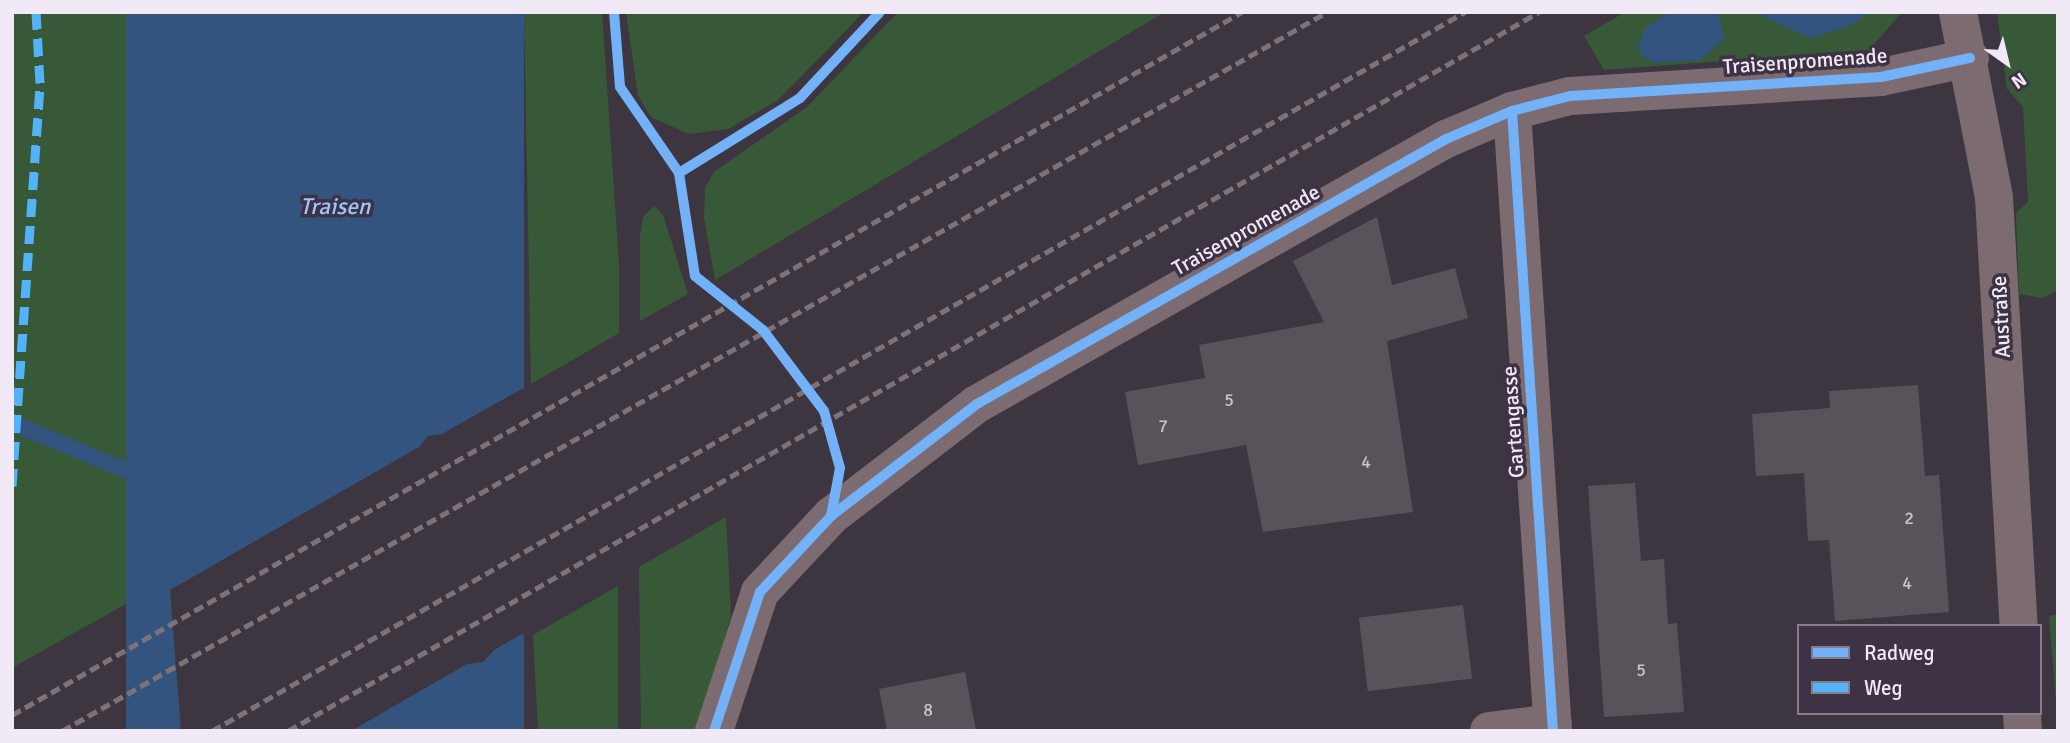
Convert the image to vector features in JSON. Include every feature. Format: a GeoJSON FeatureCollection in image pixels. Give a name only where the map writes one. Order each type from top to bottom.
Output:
{"type":"FeatureCollection","features":[{"type":"Feature","properties":{"kind":"street","name":"Austraße"},"geometry":{"type":"LineString","coordinates":[[1958,12],[1970,58],[1994,198],[2019,624]]}},
{"type":"Feature","properties":{"kind":"street","name":"Traisenpromenade"},"geometry":{"type":"LineString","coordinates":[[714,731],[760,592],[831,516],[976,404],[1447,139],[1512,111],[1570,96],[1881,78],[1970,58]]}},
{"type":"Feature","properties":{"kind":"street","name":"Gartengasse"},"geometry":{"type":"LineString","coordinates":[[1512,111],[1553,727]]}},
{"type":"Feature","properties":{"kind":"street"},"geometry":{"type":"LineString","coordinates":[[1489,731],[1553,727]]}},
{"type":"Feature","properties":{"kind":"green space"},"geometry":{"type":"Polygon","coordinates":[[[12,12],[126,12],[172,578],[12,668],[12,12]]]}},
{"type":"Feature","properties":{"kind":"green space"},"geometry":{"type":"Polygon","coordinates":[[[524,12],[602,12],[619,264],[619,333],[531,384],[524,12]]]}},
{"type":"Feature","properties":{"kind":"green space"},"geometry":{"type":"Polygon","coordinates":[[[626,12],[864,12],[778,100],[728,129],[689,134],[651,117],[638,96],[626,12]]]}},
{"type":"Feature","properties":{"kind":"green space"},"geometry":{"type":"Polygon","coordinates":[[[898,12],[1165,12],[715,280],[704,218],[705,188],[714,172],[807,107],[898,12]]]}},
{"type":"Feature","properties":{"kind":"green space"},"geometry":{"type":"Polygon","coordinates":[[[1625,12],[1902,12],[1869,50],[1604,70],[1584,36],[1625,12]]]}},
{"type":"Feature","properties":{"kind":"green space"},"geometry":{"type":"Polygon","coordinates":[[[1997,12],[2058,12],[2058,291],[2042,298],[2019,294],[2016,213],[2028,202],[2023,107],[2007,89],[1997,12]]]}},
{"type":"Feature","properties":{"kind":"green space"},"geometry":{"type":"Polygon","coordinates":[[[654,206],[663,215],[688,294],[640,321],[640,236],[643,217],[654,206]]]}},
{"type":"Feature","properties":{"kind":"green space"},"geometry":{"type":"Polygon","coordinates":[[[726,517],[731,616],[698,731],[641,731],[639,567],[726,517]]]}},
{"type":"Feature","properties":{"kind":"green space"},"geometry":{"type":"Polygon","coordinates":[[[618,586],[618,731],[538,731],[533,635],[618,586]]]}},
{"type":"Feature","properties":{"kind":"green space"},"geometry":{"type":"Polygon","coordinates":[[[2058,614],[2058,726],[2049,616],[2058,614]]]}},
{"type":"Feature","properties":{"kind":"water","name":"Traisen"},"geometry":{"type":"Polygon","coordinates":[[[126,12],[524,12],[524,731],[126,731],[126,12]]]}},
{"type":"Feature","properties":{"kind":"water"},"geometry":{"type":"Polygon","coordinates":[[[1670,12],[1718,12],[1724,39],[1700,60],[1655,63],[1642,56],[1638,45],[1645,28],[1670,12]]]}},
{"type":"Feature","properties":{"kind":"water"},"geometry":{"type":"Polygon","coordinates":[[[1754,12],[1871,12],[1847,27],[1810,38],[1754,12]]]}},
{"type":"Feature","properties":{"kind":"pier"},"geometry":{"type":"Polygon","coordinates":[[[534,382],[536,626],[494,650],[483,662],[467,664],[351,731],[181,731],[170,590],[419,447],[428,436],[442,434],[534,382]]]}},
{"type":"Feature","properties":{"kind":"building"},"geometry":{"type":"Polygon","coordinates":[[[1377,217],[1392,285],[1455,268],[1468,318],[1387,341],[1413,512],[1263,532],[1246,445],[1138,465],[1125,392],[1205,378],[1199,345],[1324,322],[1293,261],[1377,217]]]}},
{"type":"Feature","properties":{"kind":"building"},"geometry":{"type":"Polygon","coordinates":[[[1918,385],[1925,476],[1939,475],[1949,612],[1835,621],[1829,540],[1808,541],[1804,473],[1756,476],[1752,414],[1830,408],[1829,391],[1918,385]]]}},
{"type":"Feature","properties":{"kind":"building"},"geometry":{"type":"Polygon","coordinates":[[[1635,483],[1641,561],[1664,559],[1668,624],[1677,623],[1684,712],[1604,717],[1588,486],[1635,483]]]}},
{"type":"Feature","properties":{"kind":"building"},"geometry":{"type":"Polygon","coordinates":[[[1463,605],[1472,678],[1368,691],[1359,618],[1463,605]]]}},
{"type":"Feature","properties":{"kind":"building"},"geometry":{"type":"Polygon","coordinates":[[[965,672],[976,731],[887,731],[879,689],[965,672]]]}},
{"type":"Feature","properties":{"kind":"waterway"},"geometry":{"type":"LineString","coordinates":[[12,423],[137,475],[163,476]]}},
{"type":"Feature","properties":{"kind":"railway"},"geometry":{"type":"LineString","coordinates":[[12,715],[1242,12]]}},
{"type":"Feature","properties":{"kind":"railway"},"geometry":{"type":"LineString","coordinates":[[62,731],[1327,12]]}},
{"type":"Feature","properties":{"kind":"railway"},"geometry":{"type":"LineString","coordinates":[[212,731],[1465,12]]}},
{"type":"Feature","properties":{"kind":"railway"},"geometry":{"type":"LineString","coordinates":[[288,731],[1539,12]]}},
{"type":"Feature","properties":{"kind":"marked path"},"geometry":{"type":"LineString","coordinates":[[12,486],[40,83],[36,12]]}},
{"type":"Feature","properties":{"kind":"cycle path"},"geometry":{"type":"LineString","coordinates":[[614,12],[620,87],[679,173],[695,276],[763,330],[824,411],[840,468],[831,516]]}},
{"type":"Feature","properties":{"kind":"cycle path"},"geometry":{"type":"LineString","coordinates":[[679,173],[800,98],[880,12]]}},
{"type":"Feature","properties":{"kind":"cycle path"},"geometry":{"type":"LineString","coordinates":[[714,731],[760,592],[831,516],[977,404],[1446,139],[1512,111],[1570,96],[1881,77],[1970,58]]}},
{"type":"Feature","properties":{"kind":"cycle path"},"geometry":{"type":"LineString","coordinates":[[1512,111],[1553,731]]}}]}
